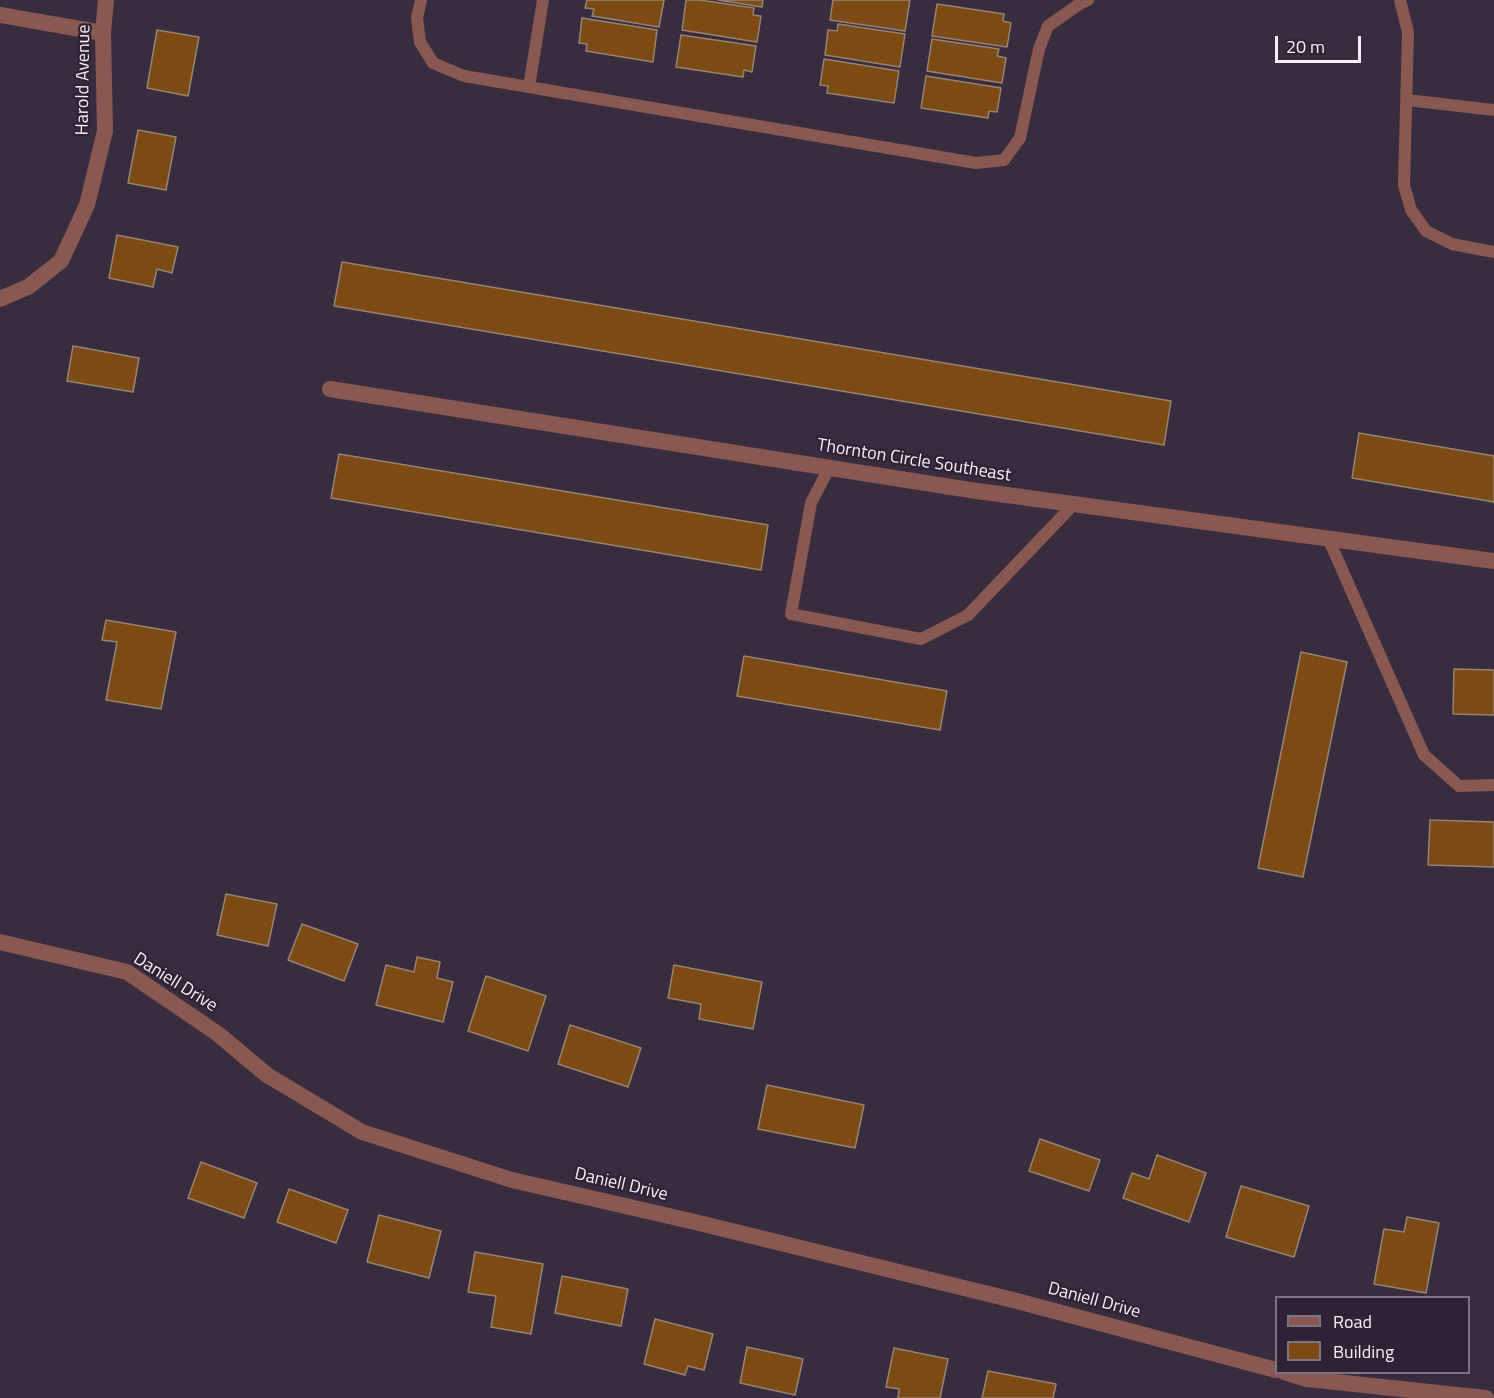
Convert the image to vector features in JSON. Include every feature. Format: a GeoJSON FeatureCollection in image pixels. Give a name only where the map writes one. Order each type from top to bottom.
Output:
{"type":"FeatureCollection","features":[{"type":"Feature","properties":{"kind":"street","name":"Harold Avenue"},"geometry":{"type":"LineString","coordinates":[[0,299],[28,287],[61,261],[87,205],[105,131],[103,33],[106,0]]}},
{"type":"Feature","properties":{"kind":"street"},"geometry":{"type":"LineString","coordinates":[[0,15],[103,33]]}},
{"type":"Feature","properties":{"kind":"street","name":"Thornton Circle Southeast"},"geometry":{"type":"LineString","coordinates":[[330,389],[829,468],[1494,561]]}},
{"type":"Feature","properties":{"kind":"street","name":"Daniell Drive"},"geometry":{"type":"LineString","coordinates":[[0,942],[127,972],[218,1034],[267,1075],[362,1132],[512,1180],[1017,1301],[1275,1371]]}},
{"type":"Feature","properties":{"kind":"street"},"geometry":{"type":"LineString","coordinates":[[1291,1374],[1307,1379],[1486,1398]]}},
{"type":"Feature","properties":{"kind":"lane"},"geometry":{"type":"LineString","coordinates":[[421,0],[417,18],[420,42],[433,63],[464,76],[976,164],[1004,160],[1020,138],[1039,48],[1048,26],[1078,4],[1088,0]]}},
{"type":"Feature","properties":{"kind":"lane"},"geometry":{"type":"LineString","coordinates":[[529,87],[543,0]]}},
{"type":"Feature","properties":{"kind":"lane"},"geometry":{"type":"LineString","coordinates":[[1400,0],[1408,32],[1404,185],[1411,210],[1426,231],[1452,244],[1494,252]]}},
{"type":"Feature","properties":{"kind":"lane"},"geometry":{"type":"LineString","coordinates":[[1407,100],[1494,110]]}},
{"type":"Feature","properties":{"kind":"lane"},"geometry":{"type":"LineString","coordinates":[[829,468],[811,503],[791,614],[921,639],[968,615],[1074,504]]}},
{"type":"Feature","properties":{"kind":"lane"},"geometry":{"type":"LineString","coordinates":[[1328,538],[1424,755],[1459,786],[1494,785]]}},
{"type":"Feature","properties":{"kind":"building"},"geometry":{"type":"Polygon","coordinates":[[[587,0],[664,0],[659,27],[592,16],[594,9],[585,8],[587,0]]]}},
{"type":"Feature","properties":{"kind":"building"},"geometry":{"type":"Polygon","coordinates":[[[686,0],[754,8],[753,15],[761,16],[757,42],[682,30],[686,0]]]}},
{"type":"Feature","properties":{"kind":"building"},"geometry":{"type":"Polygon","coordinates":[[[718,0],[763,0],[762,7],[718,0]]]}},
{"type":"Feature","properties":{"kind":"building"},"geometry":{"type":"Polygon","coordinates":[[[833,0],[910,0],[905,31],[830,20],[833,0]]]}},
{"type":"Feature","properties":{"kind":"building"},"geometry":{"type":"Polygon","coordinates":[[[937,4],[1004,14],[1003,21],[1011,23],[1007,47],[932,36],[937,4]]]}},
{"type":"Feature","properties":{"kind":"building"},"geometry":{"type":"Polygon","coordinates":[[[582,18],[657,30],[653,62],[586,51],[587,44],[579,43],[582,18]]]}},
{"type":"Feature","properties":{"kind":"building"},"geometry":{"type":"Polygon","coordinates":[[[838,24],[905,34],[900,67],[825,55],[828,30],[837,31],[838,24]]]}},
{"type":"Feature","properties":{"kind":"building"},"geometry":{"type":"Polygon","coordinates":[[[157,30],[199,37],[188,96],[147,88],[157,30]]]}},
{"type":"Feature","properties":{"kind":"building"},"geometry":{"type":"Polygon","coordinates":[[[681,35],[756,46],[752,72],[744,70],[743,77],[676,67],[681,35]]]}},
{"type":"Feature","properties":{"kind":"building"},"geometry":{"type":"Polygon","coordinates":[[[932,39],[999,49],[997,56],[1006,58],[1002,83],[927,71],[932,39]]]}},
{"type":"Feature","properties":{"kind":"building"},"geometry":{"type":"Polygon","coordinates":[[[824,59],[899,71],[894,103],[827,93],[828,86],[820,85],[824,59]]]}},
{"type":"Feature","properties":{"kind":"building"},"geometry":{"type":"Polygon","coordinates":[[[926,76],[1001,88],[997,112],[989,111],[988,118],[921,108],[926,76]]]}},
{"type":"Feature","properties":{"kind":"building"},"geometry":{"type":"Polygon","coordinates":[[[138,130],[176,137],[166,190],[128,183],[138,130]]]}},
{"type":"Feature","properties":{"kind":"building"},"geometry":{"type":"Polygon","coordinates":[[[117,235],[178,247],[172,273],[157,269],[153,287],[109,278],[117,235]]]}},
{"type":"Feature","properties":{"kind":"building"},"geometry":{"type":"Polygon","coordinates":[[[342,262],[1171,401],[1164,445],[334,306],[342,262]]]}},
{"type":"Feature","properties":{"kind":"building"},"geometry":{"type":"Polygon","coordinates":[[[73,346],[139,358],[133,392],[67,381],[73,346]]]}},
{"type":"Feature","properties":{"kind":"building"},"geometry":{"type":"Polygon","coordinates":[[[1359,433],[1494,456],[1494,502],[1352,478],[1359,433]]]}},
{"type":"Feature","properties":{"kind":"building"},"geometry":{"type":"Polygon","coordinates":[[[339,454],[768,525],[761,570],[331,498],[339,454]]]}},
{"type":"Feature","properties":{"kind":"building"},"geometry":{"type":"Polygon","coordinates":[[[106,620],[176,632],[161,709],[106,700],[117,642],[102,640],[106,620]]]}},
{"type":"Feature","properties":{"kind":"building"},"geometry":{"type":"Polygon","coordinates":[[[1301,652],[1347,662],[1303,877],[1258,868],[1301,652]]]}},
{"type":"Feature","properties":{"kind":"building"},"geometry":{"type":"Polygon","coordinates":[[[744,656],[947,691],[940,730],[737,696],[744,656]]]}},
{"type":"Feature","properties":{"kind":"building"},"geometry":{"type":"Polygon","coordinates":[[[1454,669],[1494,670],[1494,715],[1453,714],[1454,669]]]}},
{"type":"Feature","properties":{"kind":"building"},"geometry":{"type":"Polygon","coordinates":[[[1430,820],[1494,822],[1494,867],[1428,865],[1430,820]]]}},
{"type":"Feature","properties":{"kind":"building"},"geometry":{"type":"Polygon","coordinates":[[[226,894],[277,904],[268,946],[217,935],[226,894]]]}},
{"type":"Feature","properties":{"kind":"building"},"geometry":{"type":"Polygon","coordinates":[[[302,924],[358,944],[344,981],[288,960],[302,924]]]}},
{"type":"Feature","properties":{"kind":"building"},"geometry":{"type":"Polygon","coordinates":[[[417,957],[440,962],[437,978],[453,982],[443,1022],[376,1005],[386,965],[414,972],[417,957]]]}},
{"type":"Feature","properties":{"kind":"building"},"geometry":{"type":"Polygon","coordinates":[[[674,965],[762,982],[753,1029],[699,1019],[701,1004],[668,998],[674,965]]]}},
{"type":"Feature","properties":{"kind":"building"},"geometry":{"type":"Polygon","coordinates":[[[486,976],[546,996],[528,1051],[468,1031],[486,976]]]}},
{"type":"Feature","properties":{"kind":"building"},"geometry":{"type":"Polygon","coordinates":[[[570,1025],[641,1048],[628,1087],[558,1064],[570,1025]]]}},
{"type":"Feature","properties":{"kind":"building"},"geometry":{"type":"Polygon","coordinates":[[[767,1085],[864,1105],[855,1148],[758,1129],[767,1085]]]}},
{"type":"Feature","properties":{"kind":"building"},"geometry":{"type":"Polygon","coordinates":[[[1040,1139],[1100,1160],[1089,1191],[1029,1171],[1040,1139]]]}},
{"type":"Feature","properties":{"kind":"building"},"geometry":{"type":"Polygon","coordinates":[[[1157,1155],[1206,1173],[1189,1222],[1123,1198],[1132,1173],[1149,1179],[1157,1155]]]}},
{"type":"Feature","properties":{"kind":"building"},"geometry":{"type":"Polygon","coordinates":[[[201,1162],[257,1183],[244,1218],[188,1198],[201,1162]]]}},
{"type":"Feature","properties":{"kind":"building"},"geometry":{"type":"Polygon","coordinates":[[[1241,1186],[1309,1206],[1294,1257],[1226,1237],[1241,1186]]]}},
{"type":"Feature","properties":{"kind":"building"},"geometry":{"type":"Polygon","coordinates":[[[289,1189],[348,1210],[336,1243],[277,1222],[289,1189]]]}},
{"type":"Feature","properties":{"kind":"building"},"geometry":{"type":"Polygon","coordinates":[[[379,1215],[441,1231],[429,1278],[367,1262],[379,1215]]]}},
{"type":"Feature","properties":{"kind":"building"},"geometry":{"type":"Polygon","coordinates":[[[1407,1217],[1439,1223],[1426,1293],[1374,1284],[1384,1229],[1404,1232],[1407,1217]]]}},
{"type":"Feature","properties":{"kind":"building"},"geometry":{"type":"Polygon","coordinates":[[[475,1252],[543,1264],[531,1334],[491,1327],[496,1296],[468,1292],[475,1252]]]}},
{"type":"Feature","properties":{"kind":"building"},"geometry":{"type":"Polygon","coordinates":[[[562,1276],[628,1289],[621,1326],[555,1313],[562,1276]]]}},
{"type":"Feature","properties":{"kind":"building"},"geometry":{"type":"Polygon","coordinates":[[[655,1319],[713,1334],[704,1370],[688,1366],[685,1375],[644,1364],[655,1319]]]}},
{"type":"Feature","properties":{"kind":"building"},"geometry":{"type":"Polygon","coordinates":[[[747,1347],[803,1359],[795,1395],[740,1383],[747,1347]]]}},
{"type":"Feature","properties":{"kind":"building"},"geometry":{"type":"Polygon","coordinates":[[[894,1348],[948,1359],[940,1398],[898,1398],[899,1389],[886,1387],[894,1348]]]}},
{"type":"Feature","properties":{"kind":"building"},"geometry":{"type":"Polygon","coordinates":[[[988,1371],[1056,1384],[1053,1398],[982,1398],[988,1371]]]}}]}
